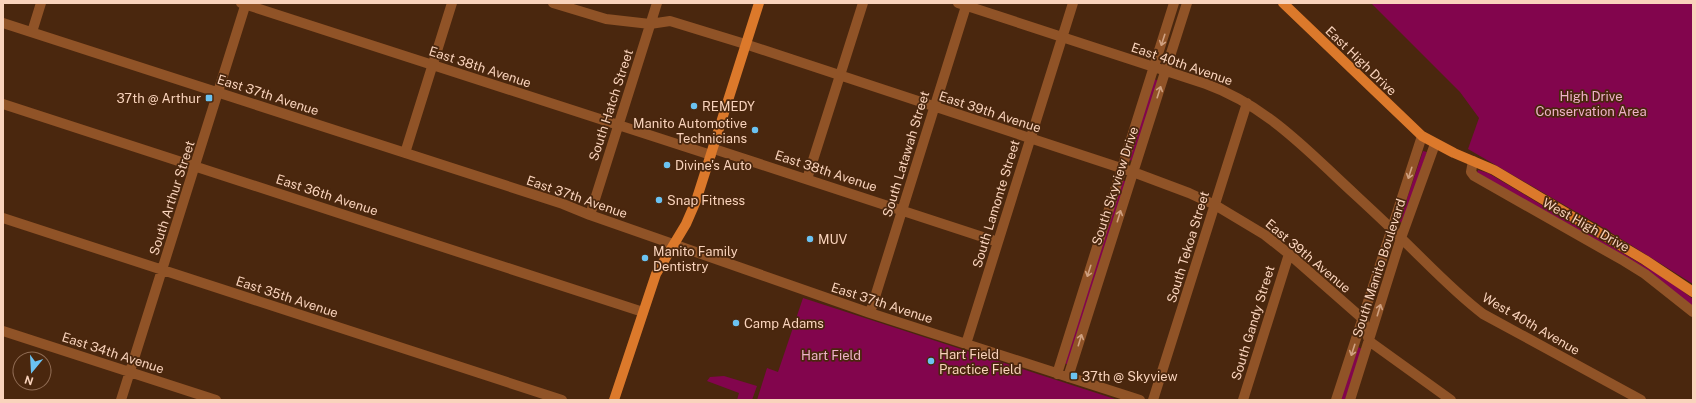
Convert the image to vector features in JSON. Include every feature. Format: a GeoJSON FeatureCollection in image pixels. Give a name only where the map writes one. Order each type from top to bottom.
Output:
{"type":"FeatureCollection","features":[{"type":"Feature","properties":{"kind":"main road"},"geometry":{"type":"LineString","coordinates":[[614,400],[656,274],[686,224],[696,201],[758,3]]}},
{"type":"Feature","properties":{"kind":"main road","name":"East High Drive"},"geometry":{"type":"LineString","coordinates":[[1283,3],[1422,136]]}},
{"type":"Feature","properties":{"kind":"main road","name":"West High Drive"},"geometry":{"type":"LineString","coordinates":[[1422,136],[1435,144],[1494,170],[1645,260],[1693,292]]}},
{"type":"Feature","properties":{"kind":"street"},"geometry":{"type":"LineString","coordinates":[[32,32],[41,3]]}},
{"type":"Feature","properties":{"kind":"street"},"geometry":{"type":"LineString","coordinates":[[405,153],[452,3]]}},
{"type":"Feature","properties":{"kind":"street","name":"East 39th Avenue"},"geometry":{"type":"LineString","coordinates":[[553,3],[606,19],[650,24],[670,21],[745,44],[839,77],[1133,172],[1183,191],[1214,205],[1265,235],[1289,254],[1362,320],[1369,341]]}},
{"type":"Feature","properties":{"kind":"street","name":"South Hatch Street"},"geometry":{"type":"LineString","coordinates":[[590,216],[657,3]]}},
{"type":"Feature","properties":{"kind":"street"},"geometry":{"type":"LineString","coordinates":[[807,179],[863,3]]}},
{"type":"Feature","properties":{"kind":"street","name":"South Lamonte Street"},"geometry":{"type":"LineString","coordinates":[[966,344],[1073,3]]}},
{"type":"Feature","properties":{"kind":"street","name":"South Skyview Drive"},"geometry":{"type":"LineString","coordinates":[[1056,374],[1174,3]]}},
{"type":"Feature","properties":{"kind":"street","name":"South Skyview Drive"},"geometry":{"type":"LineString","coordinates":[[1068,377],[1187,3]]}},
{"type":"Feature","properties":{"kind":"street","name":"East 38th Avenue"},"geometry":{"type":"LineString","coordinates":[[244,4],[618,126],[807,179],[998,242]]}},
{"type":"Feature","properties":{"kind":"street","name":"South Arthur Street"},"geometry":{"type":"LineString","coordinates":[[121,400],[218,93],[244,4]]}},
{"type":"Feature","properties":{"kind":"street","name":"East 40th Avenue"},"geometry":{"type":"LineString","coordinates":[[964,4],[1062,38],[1166,70],[1228,92],[1280,125],[1401,238]]}},
{"type":"Feature","properties":{"kind":"street","name":"South Latawah Street"},"geometry":{"type":"LineString","coordinates":[[870,313],[934,108],[964,4]]}},
{"type":"Feature","properties":{"kind":"street","name":"East 37th Avenue"},"geometry":{"type":"LineString","coordinates":[[3,23],[563,204],[590,216],[870,313],[1140,400]]}},
{"type":"Feature","properties":{"kind":"street","name":"South Tekoa Street"},"geometry":{"type":"LineString","coordinates":[[1154,400],[1247,103]]}},
{"type":"Feature","properties":{"kind":"street","name":"East 36th Avenue"},"geometry":{"type":"LineString","coordinates":[[3,104],[643,312]]}},
{"type":"Feature","properties":{"kind":"street","name":"South Manito Boulevard"},"geometry":{"type":"LineString","coordinates":[[1336,400],[1422,136]]}},
{"type":"Feature","properties":{"kind":"street","name":"South Manito Boulevard"},"geometry":{"type":"LineString","coordinates":[[1350,400],[1401,238],[1435,144]]}},
{"type":"Feature","properties":{"kind":"street","name":"West High Drive"},"geometry":{"type":"LineString","coordinates":[[1473,161],[1471,172],[1474,176],[1645,274],[1693,312]]}},
{"type":"Feature","properties":{"kind":"street","name":"East 35th Avenue"},"geometry":{"type":"LineString","coordinates":[[3,218],[562,400]]}},
{"type":"Feature","properties":{"kind":"street","name":"West 40th Avenue"},"geometry":{"type":"LineString","coordinates":[[1401,238],[1460,296],[1483,314],[1642,400]]}},
{"type":"Feature","properties":{"kind":"street","name":"South Gandy Street"},"geometry":{"type":"LineString","coordinates":[[1243,400],[1289,254]]}},
{"type":"Feature","properties":{"kind":"street","name":"East 34th Avenue"},"geometry":{"type":"LineString","coordinates":[[3,331],[216,400]]}},
{"type":"Feature","properties":{"kind":"street"},"geometry":{"type":"LineString","coordinates":[[1369,341],[1451,400]]}},
{"type":"Feature","properties":{"kind":"green space","name":"High Drive Conservation Area"},"geometry":{"type":"Polygon","coordinates":[[[1371,3],[1693,3],[1693,284],[1602,227],[1468,149],[1479,118],[1460,92],[1371,3]]]}},
{"type":"Feature","properties":{"kind":"green space"},"geometry":{"type":"Polygon","coordinates":[[[1154,79],[1159,81],[1134,161],[1129,160],[1154,79]]]}},
{"type":"Feature","properties":{"kind":"green space"},"geometry":{"type":"Polygon","coordinates":[[[1423,151],[1427,152],[1403,223],[1399,222],[1423,151]]]}},
{"type":"Feature","properties":{"kind":"green space"},"geometry":{"type":"Polygon","coordinates":[[[1478,170],[1488,173],[1668,280],[1693,299],[1693,308],[1477,173],[1478,170]]]}},
{"type":"Feature","properties":{"kind":"green space"},"geometry":{"type":"Polygon","coordinates":[[[1122,180],[1127,182],[1069,365],[1064,363],[1122,180]]]}},
{"type":"Feature","properties":{"kind":"green space","name":"Hart Field"},"geometry":{"type":"Polygon","coordinates":[[[803,298],[1118,400],[757,400],[767,368],[778,372],[803,298]]]}},
{"type":"Feature","properties":{"kind":"green space"},"geometry":{"type":"Polygon","coordinates":[[[1358,347],[1362,349],[1345,400],[1340,400],[1358,347]]]}},
{"type":"Feature","properties":{"kind":"green space"},"geometry":{"type":"Polygon","coordinates":[[[724,376],[757,386],[752,400],[737,400],[739,393],[707,381],[710,377],[724,376]]]}},
{"type":"Feature","properties":{"kind":"place","name":"37th @ Arthur"},"geometry":{"type":"Point","coordinates":[209,98]}},
{"type":"Feature","properties":{"kind":"place","name":"REMEDY"},"geometry":{"type":"Point","coordinates":[694,106]}},
{"type":"Feature","properties":{"kind":"place","name":"Manito Automotive Technicians"},"geometry":{"type":"Point","coordinates":[755,130]}},
{"type":"Feature","properties":{"kind":"place","name":"Divine's Auto"},"geometry":{"type":"Point","coordinates":[667,165]}},
{"type":"Feature","properties":{"kind":"place","name":"Snap Fitness"},"geometry":{"type":"Point","coordinates":[659,200]}},
{"type":"Feature","properties":{"kind":"place","name":"MUV"},"geometry":{"type":"Point","coordinates":[810,239]}},
{"type":"Feature","properties":{"kind":"place","name":"Manito Family Dentistry"},"geometry":{"type":"Point","coordinates":[645,258]}},
{"type":"Feature","properties":{"kind":"place","name":"Camp Adams"},"geometry":{"type":"Point","coordinates":[736,323]}},
{"type":"Feature","properties":{"kind":"place","name":"Hart Field Practice Field"},"geometry":{"type":"Point","coordinates":[931,361]}},
{"type":"Feature","properties":{"kind":"place","name":"37th @ Skyview"},"geometry":{"type":"Point","coordinates":[1074,376]}}]}
